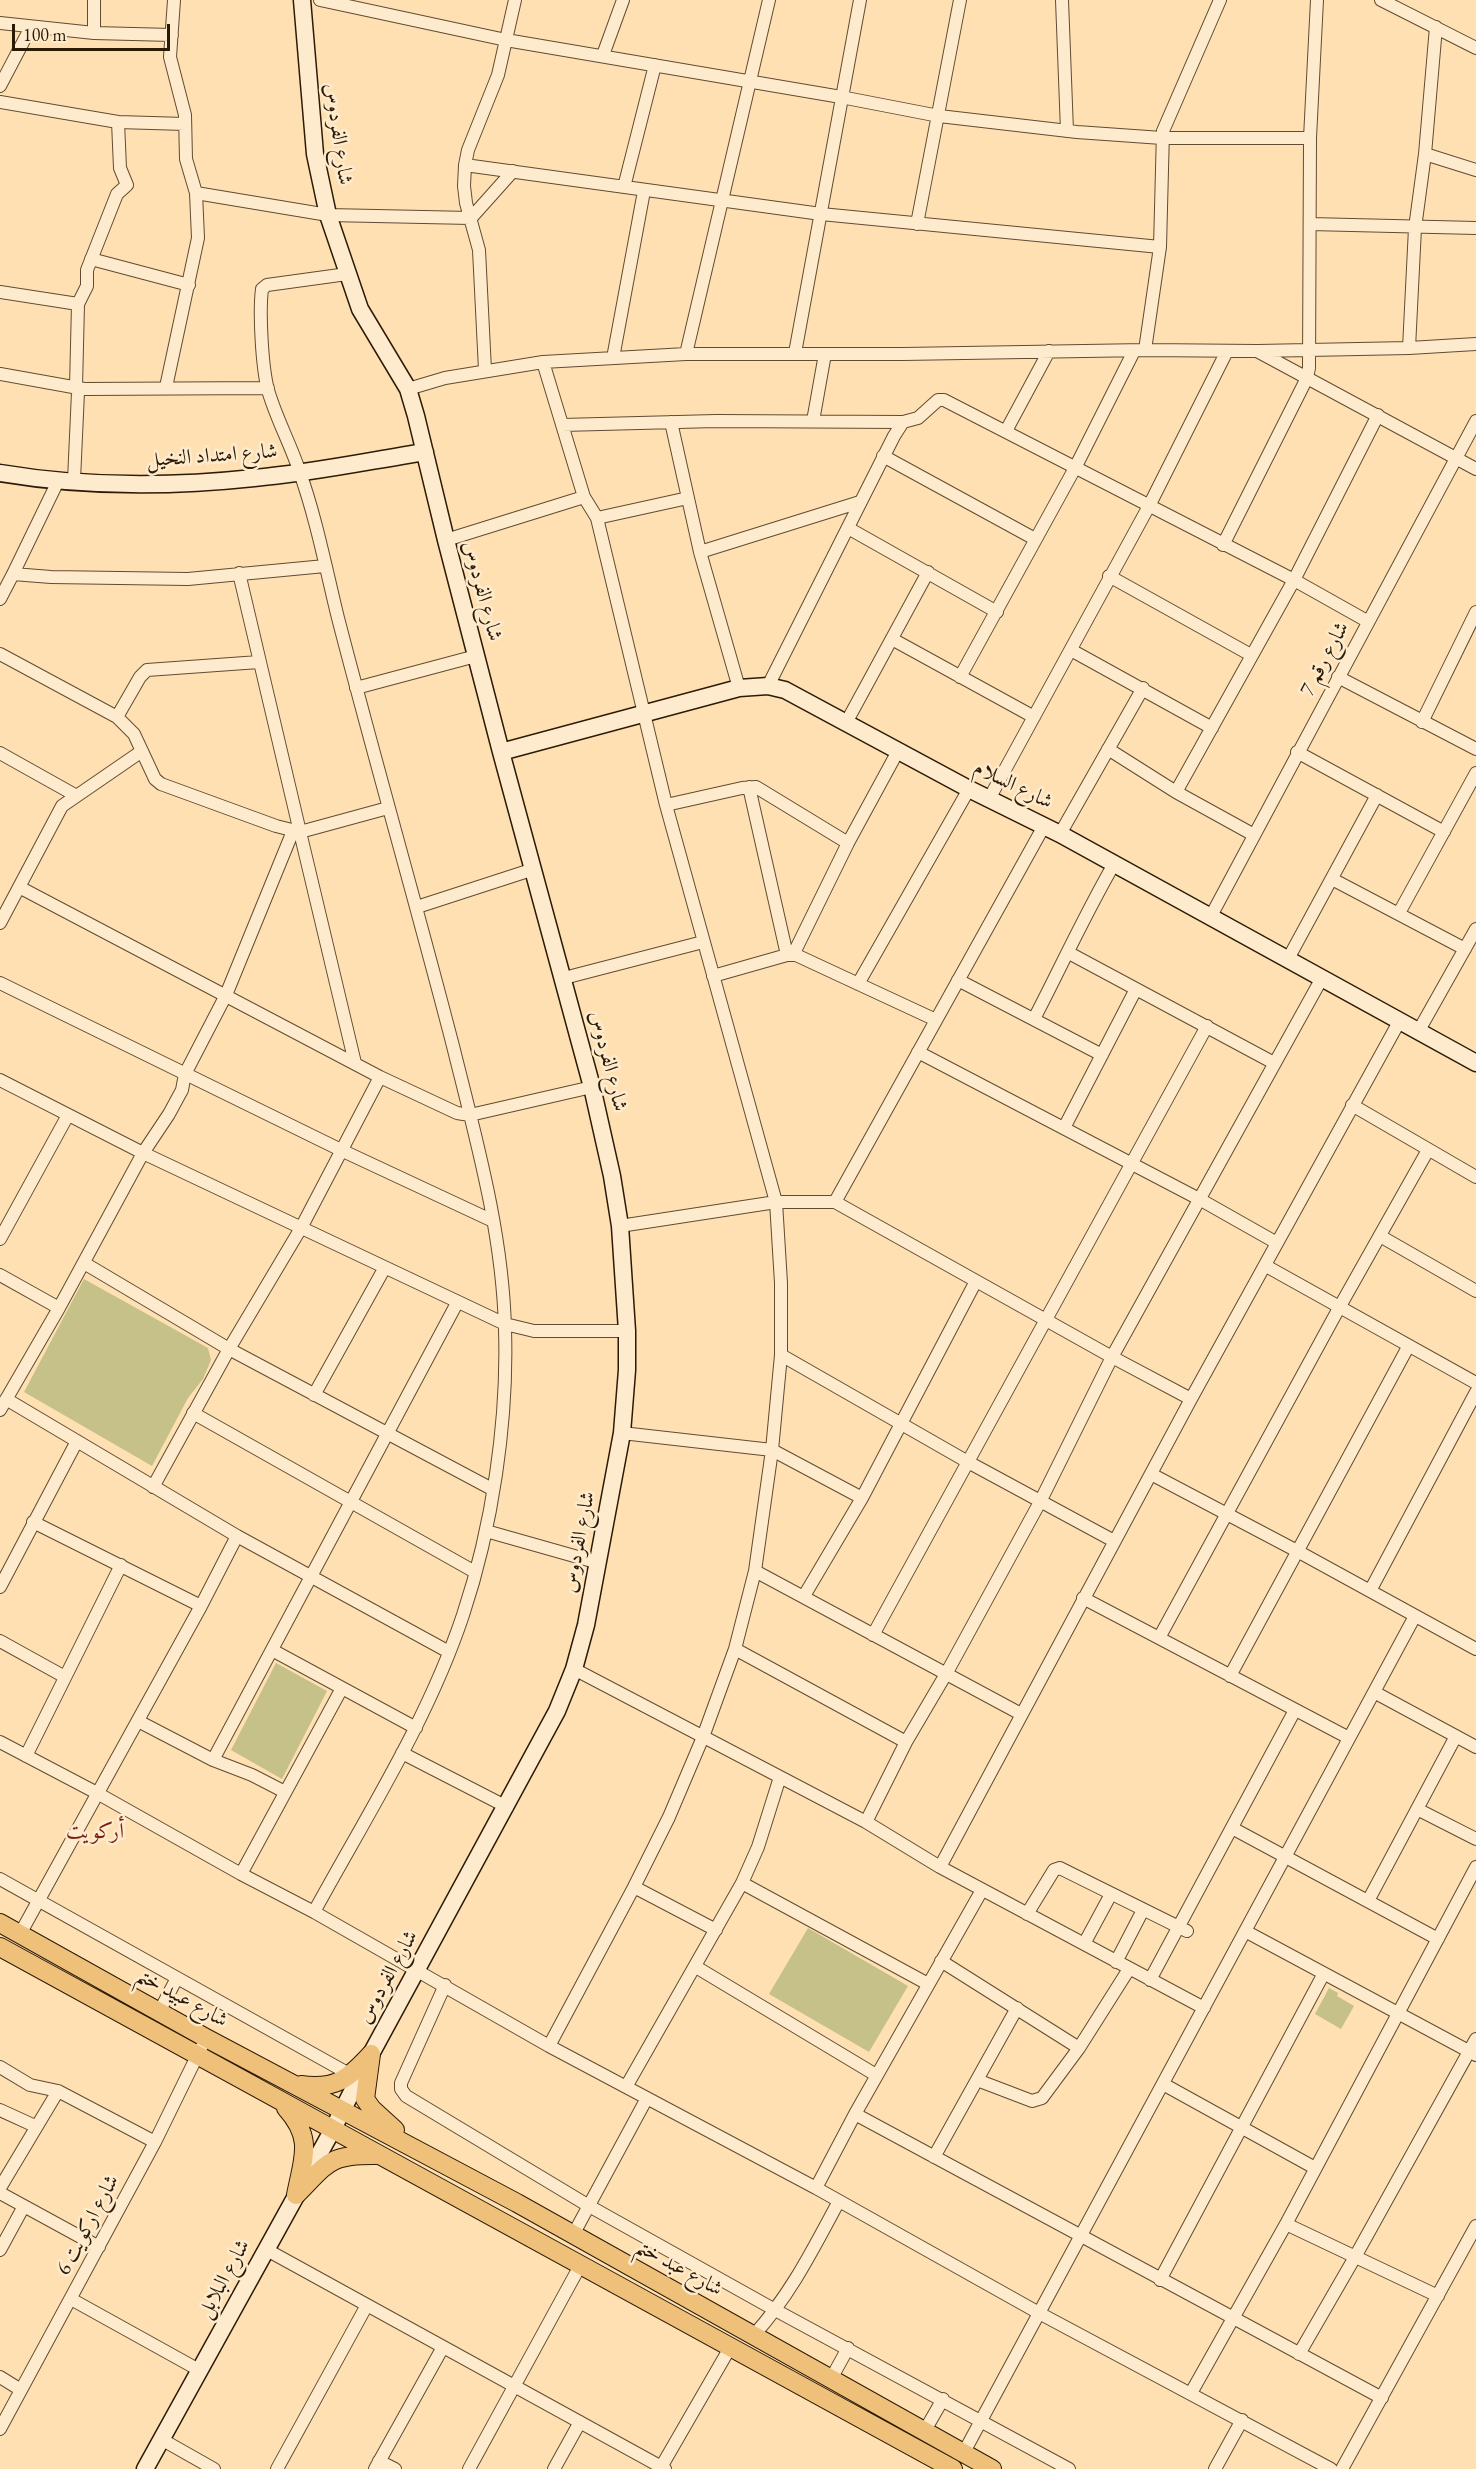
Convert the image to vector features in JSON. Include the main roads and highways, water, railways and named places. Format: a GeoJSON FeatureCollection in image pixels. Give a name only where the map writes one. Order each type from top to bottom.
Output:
{"type":"FeatureCollection","features":[{"type":"Feature","properties":{"kind":"main road","name":"شارع عبيد ختم"},"geometry":{"type":"LineString","coordinates":[[0,1923],[206,2038],[343,2110]]}},
{"type":"Feature","properties":{"kind":"main road","name":"شارع عبيد ختم"},"geometry":{"type":"LineString","coordinates":[[2,1952],[333,2129]]}},
{"type":"Feature","properties":{"kind":"main road"},"geometry":{"type":"LineString","coordinates":[[291,2083],[302,2086],[323,2086],[342,2082],[351,2076],[371,2054],[365,2099],[388,2125],[422,2152]]}},
{"type":"Feature","properties":{"kind":"main road"},"geometry":{"type":"LineString","coordinates":[[280,2101],[294,2117],[302,2130],[305,2141],[304,2158],[296,2195],[328,2163],[337,2158],[346,2155],[384,2155]]}},
{"type":"Feature","properties":{"kind":"main road","name":"شارع عبد ختم"},"geometry":{"type":"LineString","coordinates":[[343,2110],[754,2335],[924,2432],[958,2461]]}},
{"type":"Feature","properties":{"kind":"main road","name":"شارع عبد ختم"},"geometry":{"type":"LineString","coordinates":[[333,2129],[731,2346],[958,2461],[992,2469]]}},
{"type":"Feature","properties":{"kind":"district","name":"أركويت"},"geometry":{"type":"Point","coordinates":[95,1832]}}]}
